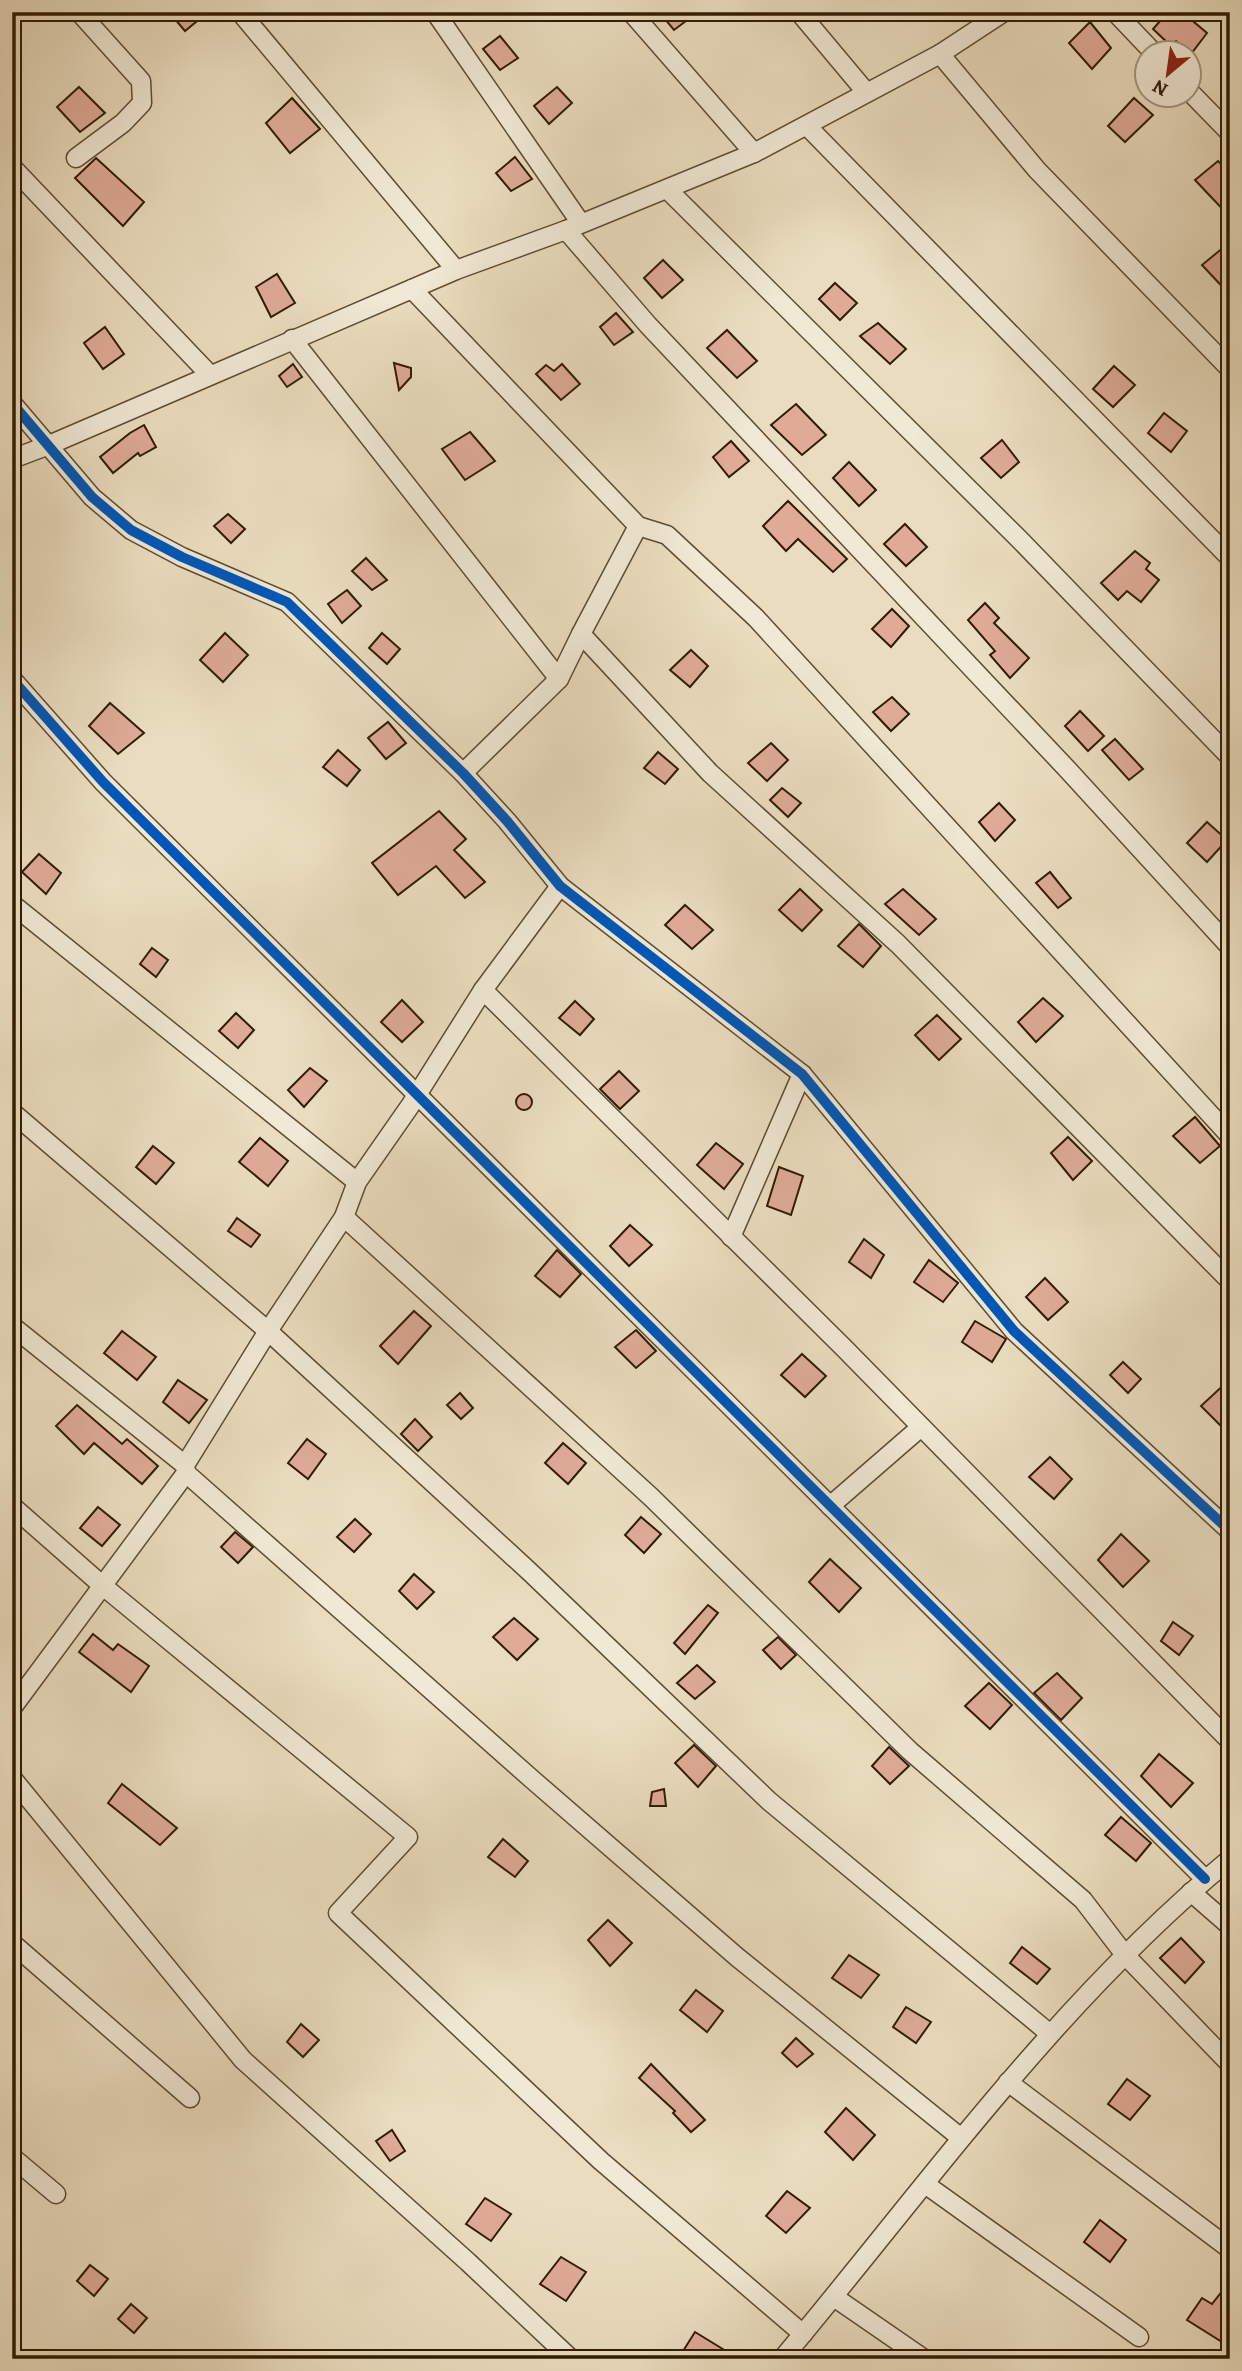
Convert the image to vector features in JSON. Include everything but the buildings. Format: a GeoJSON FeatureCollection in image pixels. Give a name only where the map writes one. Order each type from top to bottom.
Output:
{"type":"FeatureCollection","features":[{"type":"Feature","properties":{"kind":"street"},"geometry":{"type":"LineString","coordinates":[[76,158],[123,123],[142,103],[141,81],[79,12]]}},
{"type":"Feature","properties":{"kind":"street"},"geometry":{"type":"LineString","coordinates":[[240,12],[456,271]]}},
{"type":"Feature","properties":{"kind":"street"},"geometry":{"type":"LineString","coordinates":[[435,12],[573,226],[648,325],[1068,770],[1230,947]]}},
{"type":"Feature","properties":{"kind":"street"},"geometry":{"type":"LineString","coordinates":[[631,12],[754,153]]}},
{"type":"Feature","properties":{"kind":"street"},"geometry":{"type":"LineString","coordinates":[[799,12],[866,92]]}},
{"type":"Feature","properties":{"kind":"street"},"geometry":{"type":"LineString","coordinates":[[12,458],[49,445],[412,289],[754,153],[940,54],[1004,12]]}},
{"type":"Feature","properties":{"kind":"street"},"geometry":{"type":"LineString","coordinates":[[1115,12],[1140,38]]}},
{"type":"Feature","properties":{"kind":"street"},"geometry":{"type":"LineString","coordinates":[[940,54],[1037,170],[1230,369]]}},
{"type":"Feature","properties":{"kind":"street"},"geometry":{"type":"LineString","coordinates":[[1204,107],[1230,133]]}},
{"type":"Feature","properties":{"kind":"street"},"geometry":{"type":"LineString","coordinates":[[807,126],[1230,558]]}},
{"type":"Feature","properties":{"kind":"street"},"geometry":{"type":"LineString","coordinates":[[12,167],[209,374]]}},
{"type":"Feature","properties":{"kind":"street"},"geometry":{"type":"LineString","coordinates":[[667,189],[1019,539],[1230,757]]}},
{"type":"Feature","properties":{"kind":"street"},"geometry":{"type":"LineString","coordinates":[[412,289],[638,526],[667,535],[756,618],[1230,1136]]}},
{"type":"Feature","properties":{"kind":"street"},"geometry":{"type":"LineString","coordinates":[[292,339],[559,679]]}},
{"type":"Feature","properties":{"kind":"street"},"geometry":{"type":"LineString","coordinates":[[12,402],[92,497],[131,530],[182,557],[287,602],[463,773],[507,821],[559,886],[802,1074],[1014,1331],[1230,1531]]}},
{"type":"Feature","properties":{"kind":"street"},"geometry":{"type":"LineString","coordinates":[[463,773],[559,679],[638,526]]}},
{"type":"Feature","properties":{"kind":"street"},"geometry":{"type":"LineString","coordinates":[[581,634],[710,774],[898,944],[1230,1282]]}},
{"type":"Feature","properties":{"kind":"street"},"geometry":{"type":"LineString","coordinates":[[12,679],[103,782],[1205,1879]]}},
{"type":"Feature","properties":{"kind":"street"},"geometry":{"type":"LineString","coordinates":[[12,1708],[103,1586],[185,1469],[268,1331],[344,1217],[357,1182],[417,1095],[483,990],[559,886]]}},
{"type":"Feature","properties":{"kind":"street"},"geometry":{"type":"LineString","coordinates":[[12,904],[357,1182]]}},
{"type":"Feature","properties":{"kind":"street"},"geometry":{"type":"LineString","coordinates":[[483,990],[921,1427],[1230,1741]]}},
{"type":"Feature","properties":{"kind":"street"},"geometry":{"type":"LineString","coordinates":[[732,1237],[802,1074]]}},
{"type":"Feature","properties":{"kind":"street"},"geometry":{"type":"LineString","coordinates":[[12,1112],[268,1331],[531,1573],[769,1801],[1049,2033]]}},
{"type":"Feature","properties":{"kind":"street"},"geometry":{"type":"LineString","coordinates":[[344,1217],[651,1497],[910,1751],[1083,1900],[1125,1955],[1230,2064]]}},
{"type":"Feature","properties":{"kind":"street"},"geometry":{"type":"LineString","coordinates":[[12,1326],[185,1469],[534,1781],[737,1957],[961,2138]]}},
{"type":"Feature","properties":{"kind":"street"},"geometry":{"type":"LineString","coordinates":[[830,1506],[921,1427]]}},
{"type":"Feature","properties":{"kind":"street"},"geometry":{"type":"LineString","coordinates":[[12,1506],[103,1586],[408,1837],[338,1913],[601,2161],[803,2334]]}},
{"type":"Feature","properties":{"kind":"street"},"geometry":{"type":"LineString","coordinates":[[12,1778],[243,2060],[468,2262],[571,2359]]}},
{"type":"Feature","properties":{"kind":"street"},"geometry":{"type":"LineString","coordinates":[[782,2359],[1049,2033],[1125,1955],[1205,1879],[1230,1859]]}},
{"type":"Feature","properties":{"kind":"street"},"geometry":{"type":"LineString","coordinates":[[1191,1892],[1230,1926]]}},
{"type":"Feature","properties":{"kind":"street"},"geometry":{"type":"LineString","coordinates":[[12,1943],[190,2098]]}},
{"type":"Feature","properties":{"kind":"street"},"geometry":{"type":"LineString","coordinates":[[1008,2082],[1230,2249]]}},
{"type":"Feature","properties":{"kind":"street"},"geometry":{"type":"LineString","coordinates":[[12,2157],[55,2194]]}},
{"type":"Feature","properties":{"kind":"street"},"geometry":{"type":"LineString","coordinates":[[925,2184],[1139,2337]]}},
{"type":"Feature","properties":{"kind":"street"},"geometry":{"type":"LineString","coordinates":[[834,2297],[924,2359]]}},
{"type":"Feature","properties":{"kind":"cycle path"},"geometry":{"type":"LineString","coordinates":[[12,403],[92,497],[131,530],[182,557],[287,602],[463,773],[507,821],[560,886],[802,1074],[1014,1331],[1230,1531]]}},
{"type":"Feature","properties":{"kind":"cycle path"},"geometry":{"type":"LineString","coordinates":[[12,679],[103,782],[1205,1879]]}}]}
